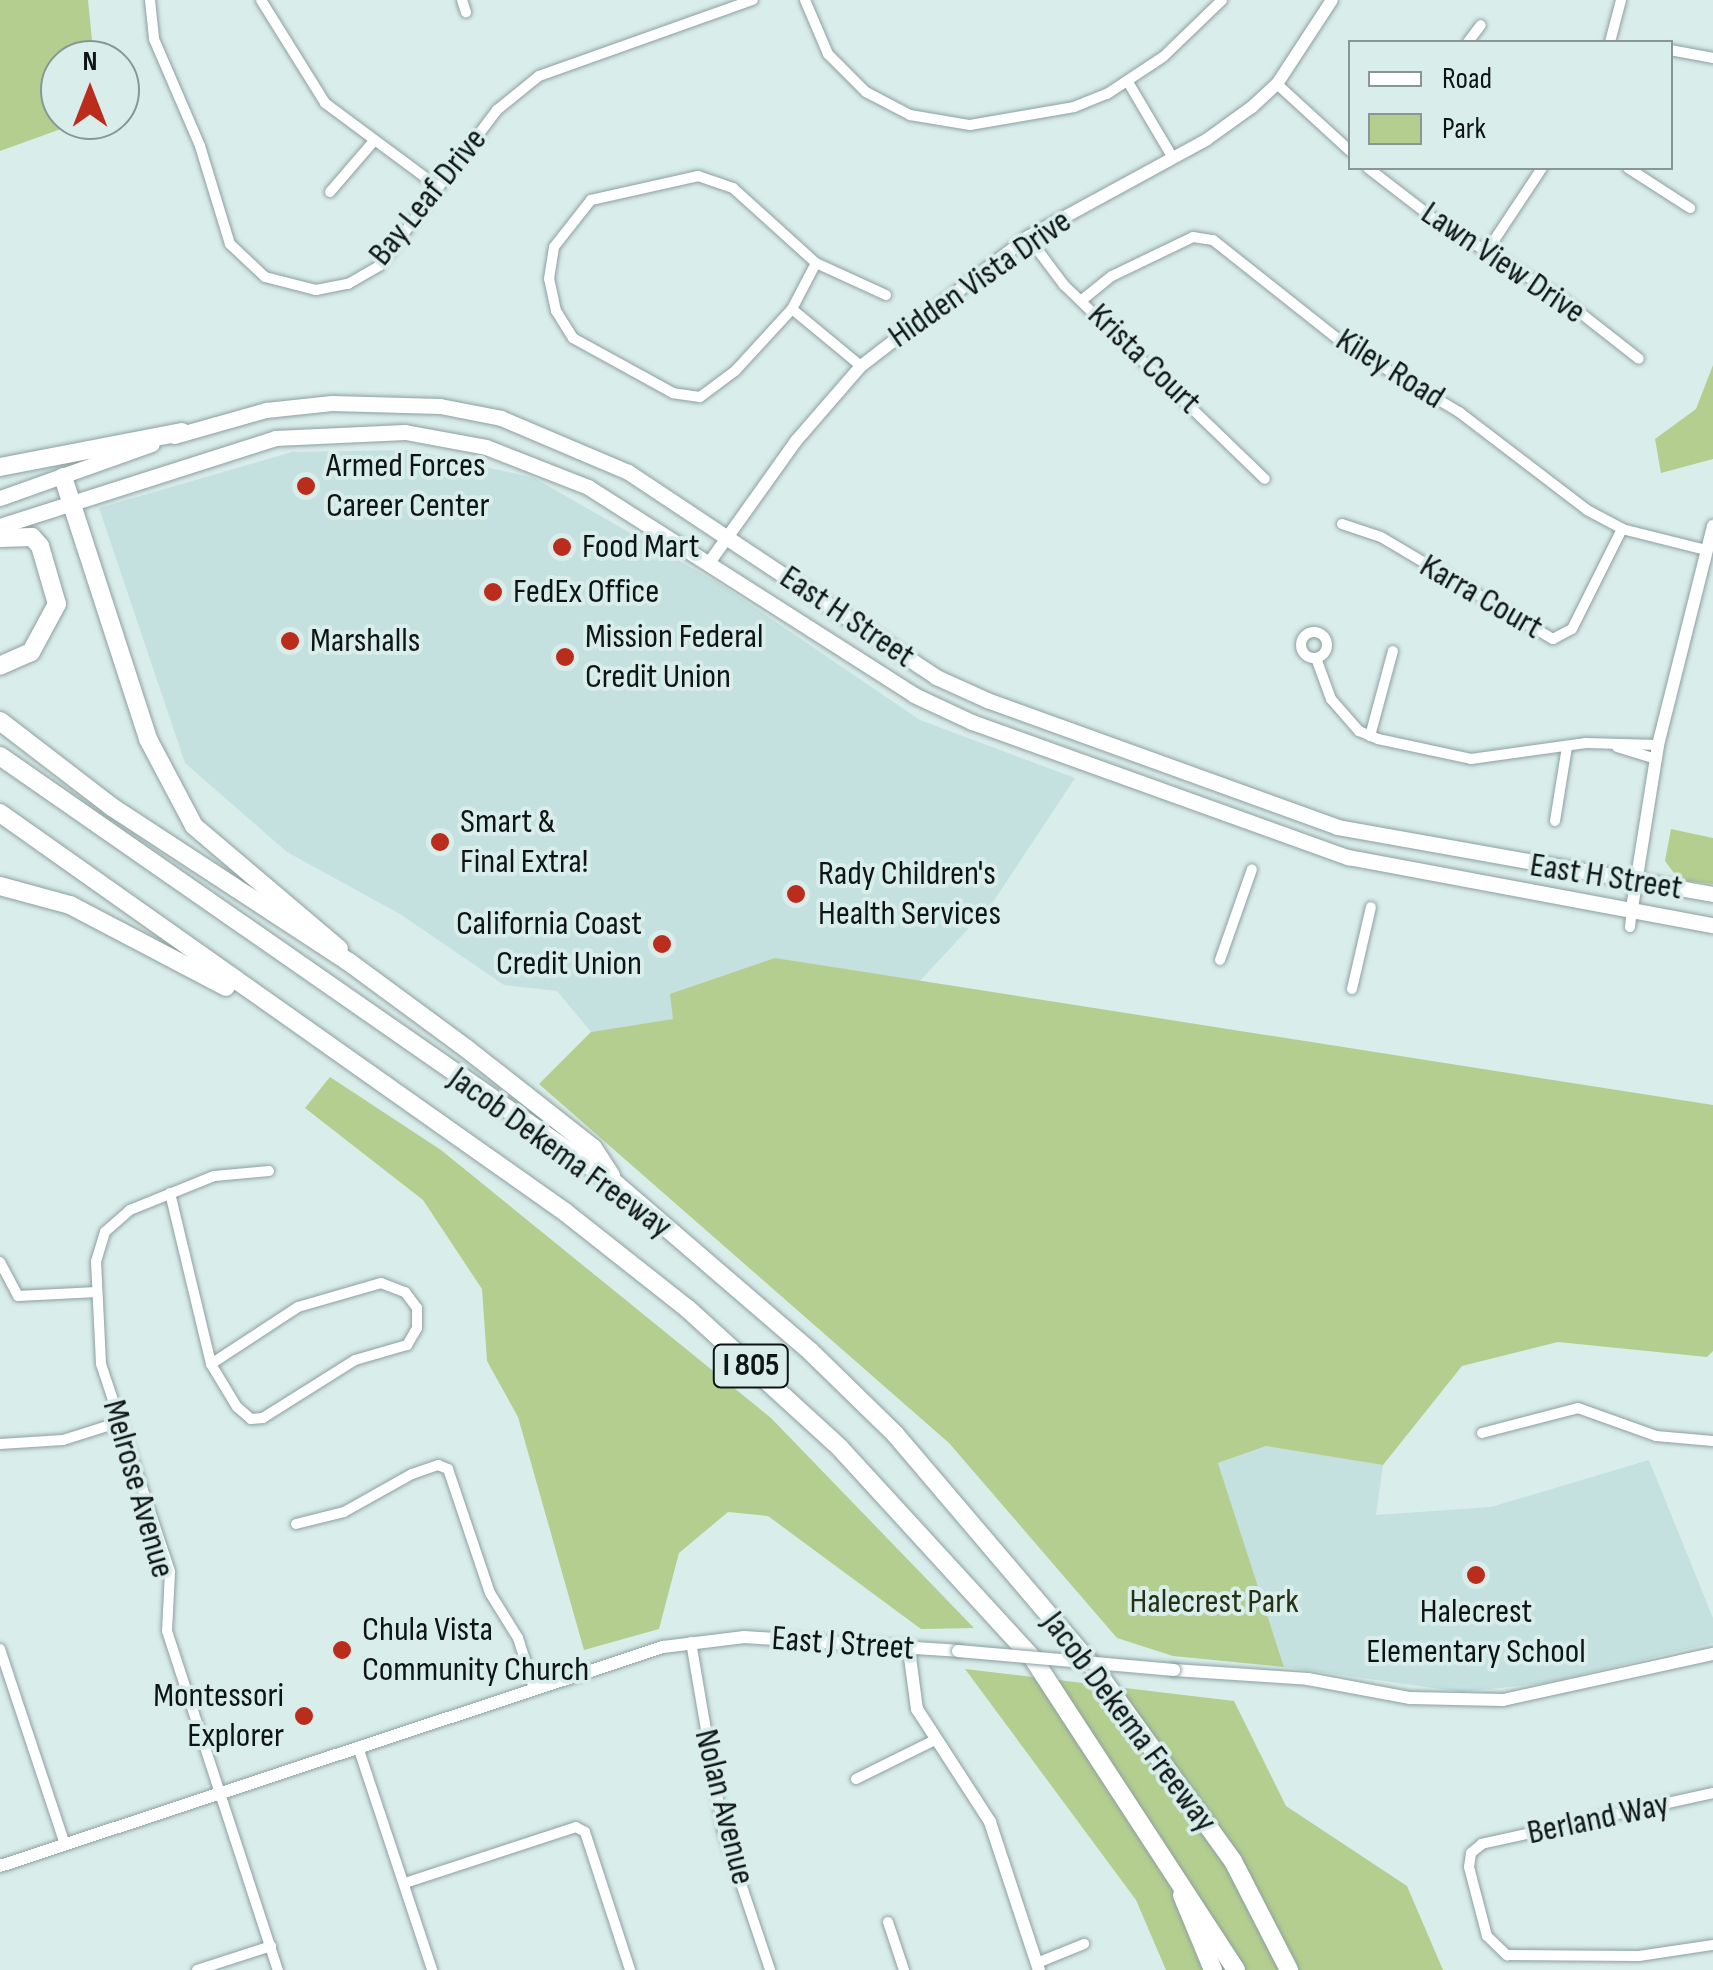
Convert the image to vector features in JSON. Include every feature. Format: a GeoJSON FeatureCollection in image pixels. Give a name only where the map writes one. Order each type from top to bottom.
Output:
{"type":"FeatureCollection","features":[{"type":"Feature","properties":{"kind":"highway"},"geometry":{"type":"LineString","coordinates":[[0,467],[182,432]]}},
{"type":"Feature","properties":{"kind":"highway"},"geometry":{"type":"LineString","coordinates":[[63,477],[148,739],[194,826],[326,933],[349,962]]}},
{"type":"Feature","properties":{"kind":"highway"},"geometry":{"type":"LineString","coordinates":[[0,538],[32,537],[40,546],[57,604],[31,652],[0,666]]}},
{"type":"Feature","properties":{"kind":"highway"},"geometry":{"type":"LineString","coordinates":[[0,721],[112,808],[349,962],[593,1148],[616,1185]]}},
{"type":"Feature","properties":{"kind":"highway","name":"Jacob Dekema Freeway"},"geometry":{"type":"LineString","coordinates":[[0,756],[616,1185],[810,1352],[895,1434],[1095,1668],[1233,1861],[1287,1966]]}},
{"type":"Feature","properties":{"kind":"highway","name":"Jacob Dekema Freeway"},"geometry":{"type":"LineString","coordinates":[[0,813],[565,1212],[688,1309],[840,1448],[1034,1660],[1236,1970]]}},
{"type":"Feature","properties":{"kind":"highway"},"geometry":{"type":"LineString","coordinates":[[0,886],[70,905],[301,1028]]}},
{"type":"Feature","properties":{"kind":"highway"},"geometry":{"type":"LineString","coordinates":[[1176,1875],[1213,1970]]}},
{"type":"Feature","properties":{"kind":"main road","name":"East H Street"},"geometry":{"type":"LineString","coordinates":[[0,498],[182,432],[266,410],[332,403],[440,406],[501,418],[628,472],[936,677],[987,700],[1337,827],[1713,894]]}},
{"type":"Feature","properties":{"kind":"main road","name":"East H Street"},"geometry":{"type":"LineString","coordinates":[[0,526],[275,438],[405,432],[486,447],[572,480],[914,695],[972,722],[1348,857],[1713,925]]}},
{"type":"Feature","properties":{"kind":"street","name":"Bay Leaf Drive"},"geometry":{"type":"LineString","coordinates":[[150,0],[154,39],[200,146],[222,228],[255,270],[301,289],[359,279],[379,266],[497,110],[540,76],[752,0]]}},
{"type":"Feature","properties":{"kind":"street"},"geometry":{"type":"LineString","coordinates":[[262,0],[318,94],[372,142],[438,186]]}},
{"type":"Feature","properties":{"kind":"street"},"geometry":{"type":"LineString","coordinates":[[804,0],[820,41],[847,76],[883,103],[924,120],[1000,122],[1074,107],[1128,82],[1222,0]]}},
{"type":"Feature","properties":{"kind":"street","name":"Hidden Vista Drive"},"geometry":{"type":"LineString","coordinates":[[709,563],[861,366],[1028,236],[1173,158],[1276,84],[1332,0]]}},
{"type":"Feature","properties":{"kind":"street"},"geometry":{"type":"LineString","coordinates":[[1610,40],[1621,0]]}},
{"type":"Feature","properties":{"kind":"street"},"geometry":{"type":"LineString","coordinates":[[1470,40],[1481,25]]}},
{"type":"Feature","properties":{"kind":"street"},"geometry":{"type":"LineString","coordinates":[[1673,51],[1713,58]]}},
{"type":"Feature","properties":{"kind":"street"},"geometry":{"type":"LineString","coordinates":[[1128,82],[1173,158]]}},
{"type":"Feature","properties":{"kind":"street"},"geometry":{"type":"LineString","coordinates":[[1276,84],[1348,149]]}},
{"type":"Feature","properties":{"kind":"street"},"geometry":{"type":"LineString","coordinates":[[330,192],[372,142]]}},
{"type":"Feature","properties":{"kind":"street","name":"Lawn View Drive"},"geometry":{"type":"LineString","coordinates":[[1374,170],[1434,219],[1489,248],[1639,359]]}},
{"type":"Feature","properties":{"kind":"street"},"geometry":{"type":"LineString","coordinates":[[1489,248],[1541,170]]}},
{"type":"Feature","properties":{"kind":"street"},"geometry":{"type":"LineString","coordinates":[[1631,170],[1690,208]]}},
{"type":"Feature","properties":{"kind":"street"},"geometry":{"type":"LineString","coordinates":[[816,263],[792,309],[716,387],[700,397],[673,393],[573,338],[552,301],[551,257],[592,200],[698,176],[733,188],[816,263],[886,294]]}},
{"type":"Feature","properties":{"kind":"street","name":"Krista Court"},"geometry":{"type":"LineString","coordinates":[[1028,236],[1053,273],[1265,479]]}},
{"type":"Feature","properties":{"kind":"street","name":"Kiley Road"},"geometry":{"type":"LineString","coordinates":[[1082,300],[1112,276],[1192,237],[1213,240],[1344,344],[1427,390],[1586,510],[1622,529],[1706,550]]}},
{"type":"Feature","properties":{"kind":"street"},"geometry":{"type":"LineString","coordinates":[[792,309],[861,366]]}},
{"type":"Feature","properties":{"kind":"street","name":"Karra Court"},"geometry":{"type":"LineString","coordinates":[[1342,524],[1381,537],[1553,639],[1572,629],[1622,529]]}},
{"type":"Feature","properties":{"kind":"street"},"geometry":{"type":"LineString","coordinates":[[1630,928],[1657,752],[1713,526]]}},
{"type":"Feature","properties":{"kind":"street"},"geometry":{"type":"LineString","coordinates":[[1370,736],[1393,651]]}},
{"type":"Feature","properties":{"kind":"street"},"geometry":{"type":"LineString","coordinates":[[1316,658],[1331,699],[1370,736],[1471,759],[1602,742],[1657,752]]}},
{"type":"Feature","properties":{"kind":"street"},"geometry":{"type":"LineString","coordinates":[[1556,821],[1567,747]]}},
{"type":"Feature","properties":{"kind":"street"},"geometry":{"type":"LineString","coordinates":[[1220,960],[1252,869]]}},
{"type":"Feature","properties":{"kind":"street"},"geometry":{"type":"LineString","coordinates":[[1352,989],[1371,907]]}},
{"type":"Feature","properties":{"kind":"street","name":"Melrose Avenue"},"geometry":{"type":"LineString","coordinates":[[268,1171],[214,1176],[123,1214],[105,1232],[97,1254],[101,1364],[170,1572],[167,1631],[278,1970]]}},
{"type":"Feature","properties":{"kind":"street"},"geometry":{"type":"LineString","coordinates":[[170,1193],[210,1364],[237,1407],[251,1419],[262,1418],[356,1360],[402,1349],[414,1334],[416,1308],[406,1292],[387,1284],[342,1291],[298,1308],[210,1364]]}},
{"type":"Feature","properties":{"kind":"street"},"geometry":{"type":"LineString","coordinates":[[0,1262],[18,1296],[98,1292]]}},
{"type":"Feature","properties":{"kind":"street"},"geometry":{"type":"LineString","coordinates":[[1482,1433],[1578,1408],[1656,1436],[1713,1441]]}},
{"type":"Feature","properties":{"kind":"street"},"geometry":{"type":"LineString","coordinates":[[0,1444],[63,1440],[120,1422]]}},
{"type":"Feature","properties":{"kind":"street"},"geometry":{"type":"LineString","coordinates":[[296,1524],[344,1512],[412,1474],[438,1465],[448,1470],[490,1593],[518,1638],[534,1688]]}},
{"type":"Feature","properties":{"kind":"street","name":"East J Street"},"geometry":{"type":"LineString","coordinates":[[0,1866],[534,1688],[691,1642],[744,1637],[958,1651],[1308,1679],[1410,1698],[1503,1700],[1713,1654]]}},
{"type":"Feature","properties":{"kind":"street","name":"Nolan Avenue"},"geometry":{"type":"LineString","coordinates":[[691,1642],[723,1830],[770,1970]]}},
{"type":"Feature","properties":{"kind":"street"},"geometry":{"type":"LineString","coordinates":[[0,1649],[65,1844]]}},
{"type":"Feature","properties":{"kind":"street"},"geometry":{"type":"LineString","coordinates":[[909,1650],[913,1698],[990,1822],[1038,1966],[1084,1944]]}},
{"type":"Feature","properties":{"kind":"street"},"geometry":{"type":"LineString","coordinates":[[856,1779],[936,1740]]}},
{"type":"Feature","properties":{"kind":"street"},"geometry":{"type":"LineString","coordinates":[[358,1747],[432,1970]]}},
{"type":"Feature","properties":{"kind":"street","name":"Berland Way"},"geometry":{"type":"LineString","coordinates":[[1713,1793],[1482,1844],[1471,1853],[1469,1867],[1487,1936],[1508,1954],[1638,1956],[1713,1945]]}},
{"type":"Feature","properties":{"kind":"street"},"geometry":{"type":"LineString","coordinates":[[405,1883],[564,1829],[584,1832],[630,1970]]}},
{"type":"Feature","properties":{"kind":"street"},"geometry":{"type":"LineString","coordinates":[[888,1922],[904,1970]]}},
{"type":"Feature","properties":{"kind":"street"},"geometry":{"type":"LineString","coordinates":[[198,1970],[270,1946]]}},
{"type":"Feature","properties":{"kind":"shaded area"},"geometry":{"type":"Polygon","coordinates":[[[411,450],[534,478],[720,584],[920,720],[1075,778],[993,902],[918,983],[775,958],[674,1019],[591,1032],[557,991],[504,985],[400,914],[287,852],[185,763],[99,508],[292,452],[411,450]]]}},
{"type":"Feature","properties":{"kind":"shaded area","name":"Halecrest Elementary School"},"geometry":{"type":"Polygon","coordinates":[[[1266,1446],[1383,1465],[1376,1515],[1491,1507],[1649,1460],[1713,1618],[1713,1643],[1546,1683],[1462,1692],[1284,1667],[1218,1463],[1266,1446]]]}},
{"type":"Feature","properties":{"kind":"green space"},"geometry":{"type":"Polygon","coordinates":[[[0,0],[88,0],[92,40],[40,40],[40,137],[0,151],[0,0]]]}},
{"type":"Feature","properties":{"kind":"green space"},"geometry":{"type":"Polygon","coordinates":[[[1713,365],[1713,459],[1661,473],[1655,439],[1696,409],[1713,365]]]}},
{"type":"Feature","properties":{"kind":"green space"},"geometry":{"type":"Polygon","coordinates":[[[1671,829],[1713,838],[1713,884],[1679,880],[1665,861],[1671,829]]]}},
{"type":"Feature","properties":{"kind":"green space","name":"Halecrest Park"},"geometry":{"type":"Polygon","coordinates":[[[775,958],[1713,1105],[1713,1351],[1707,1357],[1558,1342],[1462,1366],[1383,1465],[1266,1446],[1218,1463],[1284,1667],[1173,1656],[1117,1638],[949,1443],[539,1084],[591,1032],[673,1019],[670,994],[775,958]]]}},
{"type":"Feature","properties":{"kind":"green space"},"geometry":{"type":"Polygon","coordinates":[[[330,1077],[441,1150],[771,1418],[974,1628],[921,1629],[768,1516],[728,1512],[679,1553],[659,1629],[584,1650],[518,1417],[487,1361],[482,1289],[423,1200],[305,1108],[330,1077]]]}},
{"type":"Feature","properties":{"kind":"green space"},"geometry":{"type":"Polygon","coordinates":[[[965,1669],[1234,1701],[1286,1806],[1407,1886],[1443,1970],[1166,1970],[1136,1900],[965,1669]]]}},
{"type":"Feature","properties":{"kind":"place","name":"Armed Forces Career Center"},"geometry":{"type":"Point","coordinates":[306,486]}},
{"type":"Feature","properties":{"kind":"place","name":"Food Mart"},"geometry":{"type":"Point","coordinates":[562,547]}},
{"type":"Feature","properties":{"kind":"place","name":"FedEx Office"},"geometry":{"type":"Point","coordinates":[493,592]}},
{"type":"Feature","properties":{"kind":"place","name":"Marshalls"},"geometry":{"type":"Point","coordinates":[290,641]}},
{"type":"Feature","properties":{"kind":"place","name":"Mission Federal Credit Union"},"geometry":{"type":"Point","coordinates":[565,657]}},
{"type":"Feature","properties":{"kind":"place","name":"Smart & Final Extra!"},"geometry":{"type":"Point","coordinates":[440,842]}},
{"type":"Feature","properties":{"kind":"place","name":"Rady Children's Health Services"},"geometry":{"type":"Point","coordinates":[796,894]}},
{"type":"Feature","properties":{"kind":"place","name":"California Coast Credit Union"},"geometry":{"type":"Point","coordinates":[662,944]}},
{"type":"Feature","properties":{"kind":"place","name":"Halecrest Elementary School"},"geometry":{"type":"Point","coordinates":[1476,1575]}},
{"type":"Feature","properties":{"kind":"place","name":"Chula Vista Community Church"},"geometry":{"type":"Point","coordinates":[342,1650]}},
{"type":"Feature","properties":{"kind":"place","name":"Montessori Explorer"},"geometry":{"type":"Point","coordinates":[304,1716]}}]}
